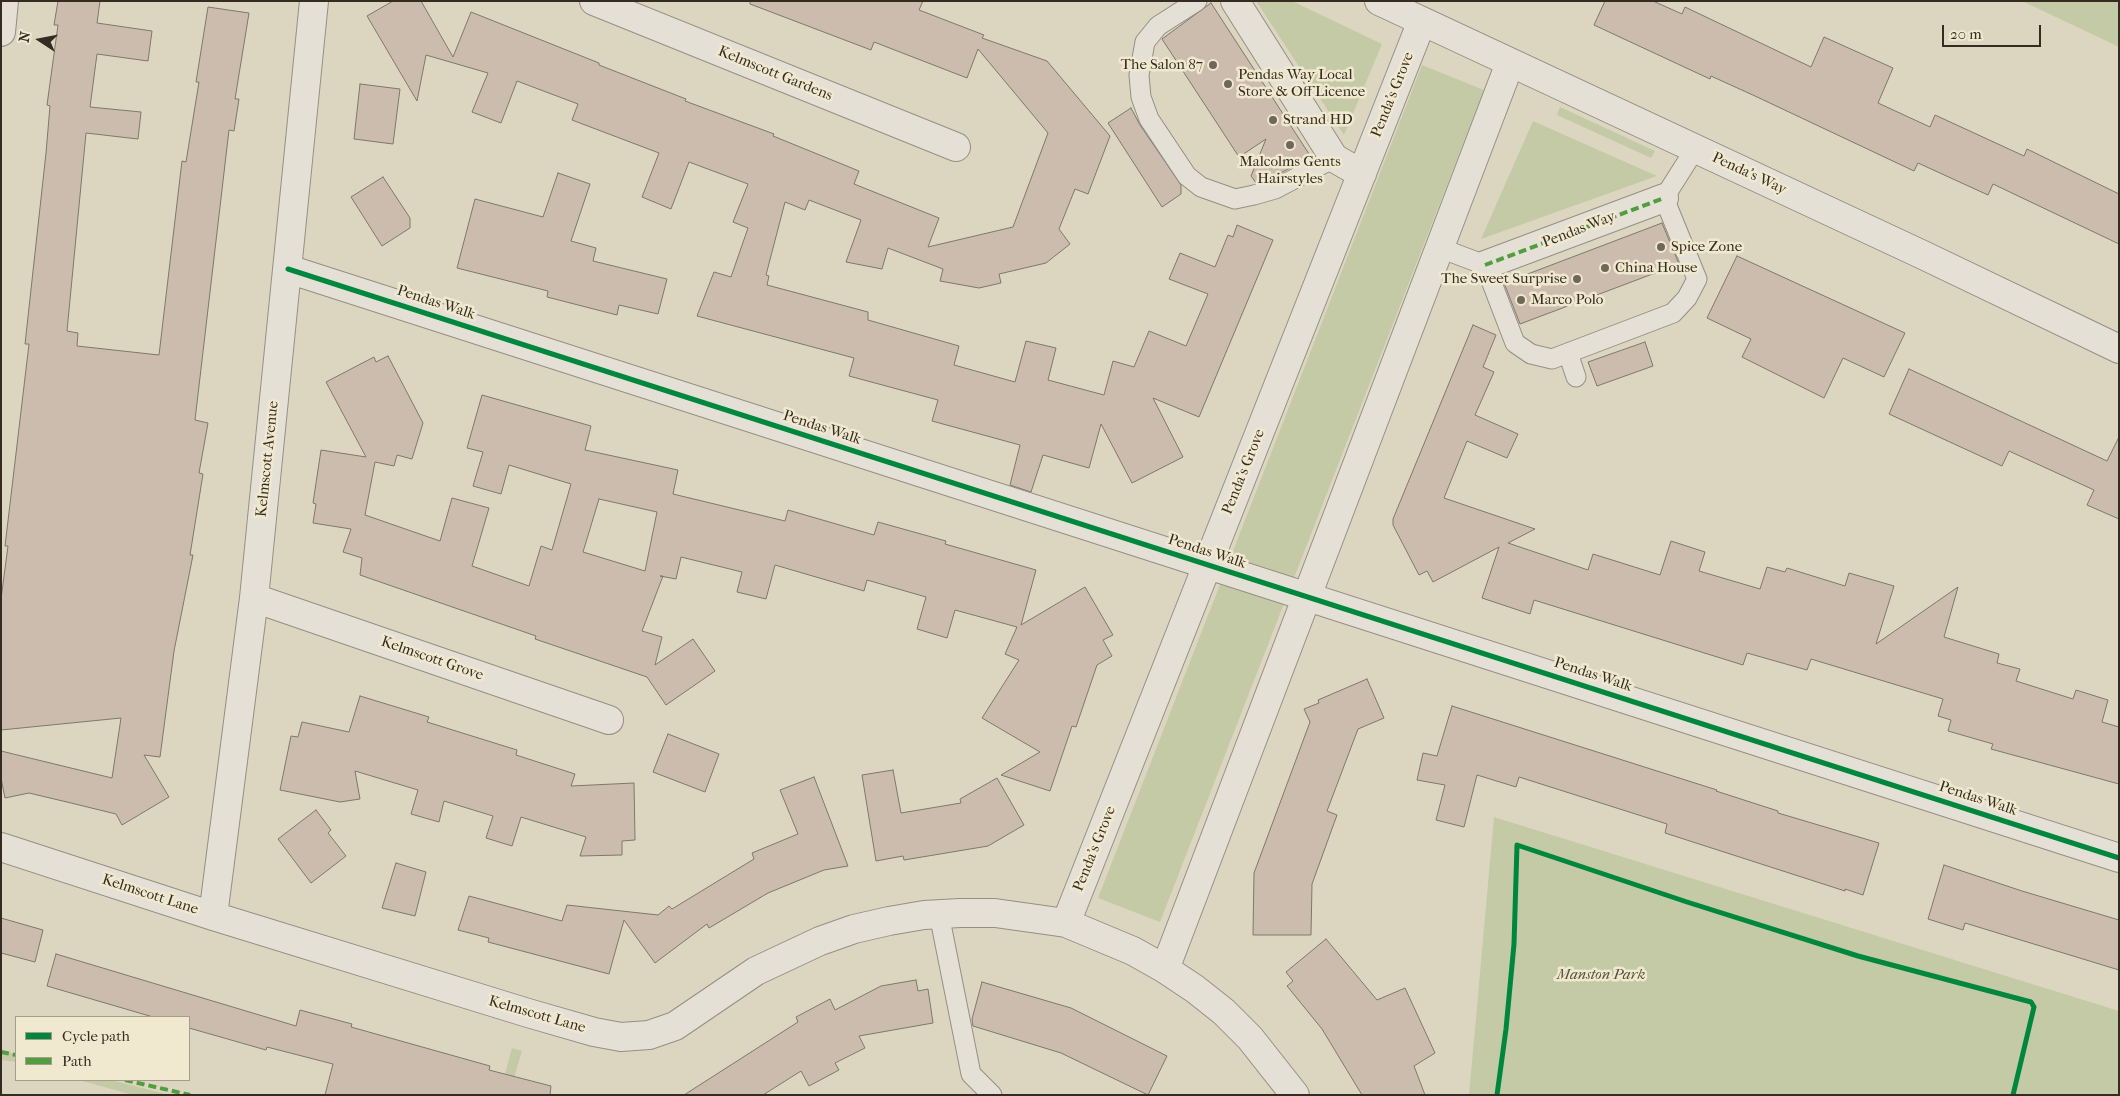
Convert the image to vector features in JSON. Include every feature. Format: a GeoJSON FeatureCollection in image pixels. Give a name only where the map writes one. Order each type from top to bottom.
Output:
{"type":"FeatureCollection","features":[{"type":"Feature","properties":{"kind":"street"},"geometry":{"type":"LineString","coordinates":[[1,32],[4,1]]}},
{"type":"Feature","properties":{"kind":"street","name":"Kelmscott Avenue"},"geometry":{"type":"LineString","coordinates":[[213,916],[254,598],[314,1]]}},
{"type":"Feature","properties":{"kind":"street","name":"Kelmscott Gardens"},"geometry":{"type":"LineString","coordinates":[[594,1],[956,147]]}},
{"type":"Feature","properties":{"kind":"street"},"geometry":{"type":"LineString","coordinates":[[1235,1],[1334,158],[1362,174]]}},
{"type":"Feature","properties":{"kind":"street","name":"Penda's Way"},"geometry":{"type":"LineString","coordinates":[[1379,1],[2119,349]]}},
{"type":"Feature","properties":{"kind":"street","name":"Penda's Grove"},"geometry":{"type":"LineString","coordinates":[[1066,923],[1422,21]]}},
{"type":"Feature","properties":{"kind":"street"},"geometry":{"type":"LineString","coordinates":[[1165,969],[1510,63]]}},
{"type":"Feature","properties":{"kind":"street","name":"Pendas Way"},"geometry":{"type":"LineString","coordinates":[[1485,265],[1664,198]]}},
{"type":"Feature","properties":{"kind":"street","name":"Pendas Walk"},"geometry":{"type":"LineString","coordinates":[[288,268],[2119,858]]}},
{"type":"Feature","properties":{"kind":"street","name":"Kelmscott Grove"},"geometry":{"type":"LineString","coordinates":[[254,598],[609,720]]}},
{"type":"Feature","properties":{"kind":"street","name":"Kelmscott Lane"},"geometry":{"type":"LineString","coordinates":[[1,847],[213,916],[528,1013],[594,1032],[621,1036],[649,1035],[675,1026],[756,971],[820,941],[889,921],[939,914],[995,914],[1066,923],[1133,950],[1195,989],[1237,1025],[1274,1066],[1295,1095]]}},
{"type":"Feature","properties":{"kind":"lane"},"geometry":{"type":"LineString","coordinates":[[1197,1],[1158,26],[1145,42],[1139,75],[1141,96],[1149,119],[1187,176],[1201,187],[1235,199],[1254,196],[1275,188],[1334,158]]}},
{"type":"Feature","properties":{"kind":"lane"},"geometry":{"type":"LineString","coordinates":[[1440,248],[1485,265],[1515,343],[1531,354],[1552,359],[1673,313],[1687,298],[1697,279],[1664,198],[1695,149]]}},
{"type":"Feature","properties":{"kind":"lane"},"geometry":{"type":"LineString","coordinates":[[1568,353],[1576,377]]}},
{"type":"Feature","properties":{"kind":"lane"},"geometry":{"type":"LineString","coordinates":[[939,914],[971,1074],[992,1095]]}},
{"type":"Feature","properties":{"kind":"green space"},"geometry":{"type":"Polygon","coordinates":[[[1256,1],[1292,1],[1382,44],[1344,135],[1256,1]]]}},
{"type":"Feature","properties":{"kind":"green space"},"geometry":{"type":"Polygon","coordinates":[[[2022,1],[2119,1],[2119,47],[2022,1]]]}},
{"type":"Feature","properties":{"kind":"green space"},"geometry":{"type":"Polygon","coordinates":[[[1422,65],[1484,90],[1160,922],[1098,898],[1422,65]]]}},
{"type":"Feature","properties":{"kind":"green space"},"geometry":{"type":"Polygon","coordinates":[[[1560,107],[1655,151],[1651,158],[1557,115],[1560,107]]]}},
{"type":"Feature","properties":{"kind":"green space"},"geometry":{"type":"Polygon","coordinates":[[[1533,121],[1657,176],[1481,239],[1533,121]]]}},
{"type":"Feature","properties":{"kind":"green space","name":"Manston Park"},"geometry":{"type":"Polygon","coordinates":[[[1494,817],[2119,1011],[2119,1095],[1469,1095],[1494,817]]]}},
{"type":"Feature","properties":{"kind":"green space"},"geometry":{"type":"Polygon","coordinates":[[[512,1048],[522,1051],[509,1095],[499,1095],[512,1048]]]}},
{"type":"Feature","properties":{"kind":"green space"},"geometry":{"type":"Polygon","coordinates":[[[1,1050],[15,1054],[15,1062],[1,1060],[1,1050]]]}},
{"type":"Feature","properties":{"kind":"green space"},"geometry":{"type":"Polygon","coordinates":[[[83,1081],[115,1081],[170,1095],[133,1095],[83,1081]]]}},
{"type":"Feature","properties":{"kind":"building"},"geometry":{"type":"Polygon","coordinates":[[[58,1],[100,1],[97,23],[152,31],[148,61],[97,54],[90,107],[141,112],[138,139],[86,133],[67,331],[78,333],[77,346],[159,355],[182,161],[186,162],[199,82],[196,82],[208,7],[249,13],[235,99],[239,99],[234,131],[229,130],[195,420],[208,423],[199,473],[203,474],[190,555],[193,555],[174,651],[160,757],[144,755],[169,797],[122,825],[116,814],[29,793],[5,798],[1,778],[1,751],[112,778],[121,718],[1,730],[1,599],[8,546],[5,546],[29,344],[25,344],[46,153],[50,106],[47,105],[58,25],[54,25],[58,1]]]}},
{"type":"Feature","properties":{"kind":"building"},"geometry":{"type":"Polygon","coordinates":[[[393,1],[421,1],[453,57],[471,12],[686,99],[685,101],[774,134],[773,136],[859,171],[854,184],[939,218],[928,247],[1013,227],[1048,133],[978,49],[967,78],[874,42],[871,50],[750,4],[750,1],[923,1],[919,10],[984,35],[982,38],[1047,61],[1110,136],[1088,194],[1075,189],[1059,229],[1070,244],[1046,263],[999,274],[1001,283],[979,288],[940,281],[943,269],[888,248],[882,269],[846,262],[861,220],[809,200],[805,210],[785,202],[766,275],[769,276],[767,285],[868,312],[868,320],[959,346],[954,365],[1015,382],[1026,341],[1056,348],[1048,380],[1104,395],[1113,361],[1134,367],[1149,331],[1186,346],[1208,294],[1169,279],[1180,253],[1215,267],[1228,235],[1233,237],[1237,225],[1273,240],[1199,417],[1153,398],[1183,457],[1132,483],[1101,424],[1089,468],[1043,455],[1031,492],[1010,485],[1020,445],[932,421],[938,400],[849,376],[854,358],[697,316],[714,272],[731,277],[748,228],[733,222],[748,184],[689,162],[671,209],[642,197],[659,153],[572,120],[578,104],[517,81],[501,123],[472,112],[488,73],[426,55],[417,101],[367,16],[393,1]]]}},
{"type":"Feature","properties":{"kind":"building"},"geometry":{"type":"Polygon","coordinates":[[[1605,1],[1653,1],[1682,14],[1685,7],[1811,67],[1824,37],[1893,68],[1878,103],[1930,127],[1935,115],[2024,156],[2027,149],[2119,194],[2119,244],[1993,184],[1988,195],[1918,163],[1914,171],[1755,96],[1711,76],[1710,79],[1594,25],[1605,1]]]}},
{"type":"Feature","properties":{"kind":"building"},"geometry":{"type":"Polygon","coordinates":[[[1211,3],[1311,157],[1271,178],[1256,183],[1251,176],[1266,139],[1239,157],[1162,39],[1211,3]]]}},
{"type":"Feature","properties":{"kind":"building"},"geometry":{"type":"Polygon","coordinates":[[[360,84],[400,89],[393,144],[354,139],[360,84]]]}},
{"type":"Feature","properties":{"kind":"building"},"geometry":{"type":"Polygon","coordinates":[[[1131,108],[1140,125],[1181,185],[1181,194],[1162,207],[1108,123],[1131,108]]]}},
{"type":"Feature","properties":{"kind":"building"},"geometry":{"type":"Polygon","coordinates":[[[558,173],[590,184],[571,241],[596,248],[593,261],[667,279],[658,314],[619,305],[617,315],[547,297],[548,291],[457,268],[475,199],[543,217],[558,173]]]}},
{"type":"Feature","properties":{"kind":"building"},"geometry":{"type":"Polygon","coordinates":[[[383,177],[410,218],[410,228],[382,246],[351,197],[383,177]]]}},
{"type":"Feature","properties":{"kind":"building"},"geometry":{"type":"Polygon","coordinates":[[[1662,223],[1679,264],[1520,324],[1504,283],[1662,223]]]}},
{"type":"Feature","properties":{"kind":"building"},"geometry":{"type":"Polygon","coordinates":[[[1737,256],[1905,333],[1884,377],[1843,358],[1824,398],[1742,357],[1751,339],[1707,318],[1737,256]]]}},
{"type":"Feature","properties":{"kind":"building"},"geometry":{"type":"Polygon","coordinates":[[[1473,325],[1496,335],[1483,367],[1494,372],[1475,415],[1518,434],[1507,458],[1467,441],[1444,498],[1535,529],[1508,543],[1588,570],[1593,554],[1660,575],[1671,541],[1705,552],[1699,571],[1760,589],[1767,567],[1785,572],[1787,568],[1845,586],[1849,573],[1894,586],[1876,644],[1958,587],[1944,637],[1999,654],[1997,663],[2020,669],[2016,681],[2073,699],[2076,690],[2108,700],[2102,722],[2119,727],[2119,784],[1991,749],[1993,744],[1948,731],[1951,720],[1938,716],[1943,699],[1811,659],[1807,670],[1747,653],[1743,665],[1534,600],[1530,614],[1482,598],[1499,547],[1433,582],[1427,571],[1419,575],[1393,525],[1393,519],[1473,325]]]}},
{"type":"Feature","properties":{"kind":"building"},"geometry":{"type":"Polygon","coordinates":[[[1645,342],[1653,366],[1597,386],[1588,362],[1645,342]]]}},
{"type":"Feature","properties":{"kind":"building"},"geometry":{"type":"Polygon","coordinates":[[[388,356],[423,423],[412,459],[397,455],[394,466],[375,462],[365,515],[440,541],[452,498],[489,508],[472,566],[529,586],[541,546],[552,550],[571,484],[509,465],[501,494],[473,486],[483,452],[467,448],[482,395],[591,426],[585,450],[678,470],[673,494],[785,521],[788,510],[874,535],[878,522],[946,541],[945,544],[1036,570],[1021,625],[1085,587],[1113,635],[1103,640],[1112,656],[1097,665],[1076,727],[1072,726],[1050,791],[1001,775],[1040,752],[982,718],[1019,660],[1005,654],[1017,627],[955,610],[947,638],[917,629],[926,597],[867,580],[864,591],[775,565],[766,599],[737,592],[742,572],[681,557],[676,579],[663,577],[642,631],[662,637],[655,665],[693,639],[715,671],[666,705],[647,677],[535,639],[536,636],[360,575],[362,558],[343,552],[351,529],[313,523],[316,504],[313,503],[321,450],[366,457],[326,382],[374,357],[376,362],[388,356]],[[599,499],[583,552],[645,571],[657,512],[599,499]]]}},
{"type":"Feature","properties":{"kind":"building"},"geometry":{"type":"Polygon","coordinates":[[[1909,369],[2107,461],[2119,437],[2119,519],[2087,505],[2094,490],[2009,451],[2002,466],[1889,414],[1909,369]]]}},
{"type":"Feature","properties":{"kind":"building"},"geometry":{"type":"Polygon","coordinates":[[[1367,679],[1384,718],[1358,729],[1327,811],[1337,815],[1312,884],[1311,935],[1253,935],[1254,873],[1310,722],[1304,709],[1319,703],[1318,700],[1367,679]]]}},
{"type":"Feature","properties":{"kind":"building"},"geometry":{"type":"Polygon","coordinates":[[[360,696],[429,717],[427,722],[517,750],[516,755],[575,774],[571,786],[634,783],[635,840],[622,841],[622,855],[580,856],[586,837],[521,817],[512,846],[486,838],[493,816],[444,801],[439,822],[411,814],[418,790],[355,771],[360,799],[340,802],[280,790],[291,736],[298,737],[302,722],[349,732],[360,696]]]}},
{"type":"Feature","properties":{"kind":"building"},"geometry":{"type":"Polygon","coordinates":[[[1452,706],[1717,790],[1778,811],[1778,813],[1879,843],[1863,895],[1845,889],[1845,891],[1665,833],[1667,824],[1519,777],[1516,787],[1477,775],[1464,827],[1436,820],[1445,785],[1417,780],[1423,753],[1437,756],[1452,706]]]}},
{"type":"Feature","properties":{"kind":"building"},"geometry":{"type":"Polygon","coordinates":[[[668,734],[719,754],[705,792],[653,772],[668,734]]]}},
{"type":"Feature","properties":{"kind":"building"},"geometry":{"type":"Polygon","coordinates":[[[893,770],[901,813],[961,803],[960,799],[997,778],[1024,825],[988,846],[904,860],[903,856],[876,861],[862,775],[893,770]]]}},
{"type":"Feature","properties":{"kind":"building"},"geometry":{"type":"Polygon","coordinates":[[[814,777],[848,866],[824,870],[768,893],[709,928],[707,924],[655,963],[624,920],[609,974],[488,942],[489,938],[458,930],[469,896],[562,921],[567,905],[658,915],[669,906],[672,909],[754,859],[752,853],[798,834],[780,790],[814,777]]]}},
{"type":"Feature","properties":{"kind":"building"},"geometry":{"type":"Polygon","coordinates":[[[316,810],[331,830],[328,833],[346,856],[311,883],[278,839],[316,810]]]}},
{"type":"Feature","properties":{"kind":"building"},"geometry":{"type":"Polygon","coordinates":[[[396,863],[426,872],[415,916],[382,908],[396,863]]]}},
{"type":"Feature","properties":{"kind":"building"},"geometry":{"type":"Polygon","coordinates":[[[1944,865],[2119,920],[2119,970],[1965,923],[1963,930],[1928,919],[1944,865]]]}},
{"type":"Feature","properties":{"kind":"building"},"geometry":{"type":"Polygon","coordinates":[[[1,918],[43,930],[35,962],[1,953],[1,918]]]}},
{"type":"Feature","properties":{"kind":"building"},"geometry":{"type":"Polygon","coordinates":[[[1326,939],[1377,1000],[1405,988],[1435,1053],[1414,1066],[1425,1095],[1362,1095],[1322,1029],[1287,986],[1293,981],[1286,972],[1326,939]]]}},
{"type":"Feature","properties":{"kind":"building"},"geometry":{"type":"Polygon","coordinates":[[[56,954],[296,1026],[300,1010],[352,1024],[351,1027],[490,1066],[489,1070],[551,1086],[550,1095],[325,1095],[333,1064],[267,1047],[266,1050],[190,1028],[190,1016],[150,1016],[47,986],[56,954]]]}},
{"type":"Feature","properties":{"kind":"building"},"geometry":{"type":"Polygon","coordinates":[[[916,980],[918,991],[928,989],[933,1023],[859,1036],[865,1048],[835,1063],[839,1070],[809,1086],[801,1071],[763,1095],[684,1095],[798,1022],[796,1017],[830,999],[835,1010],[881,986],[916,980]]]}},
{"type":"Feature","properties":{"kind":"building"},"geometry":{"type":"Polygon","coordinates":[[[982,982],[1071,1008],[1167,1056],[1148,1095],[1061,1053],[973,1026],[972,1019],[982,982]]]}},
{"type":"Feature","properties":{"kind":"marked path"},"geometry":{"type":"LineString","coordinates":[[1485,265],[1664,198]]}},
{"type":"Feature","properties":{"kind":"marked path"},"geometry":{"type":"LineString","coordinates":[[1,1052],[15,1055]]}},
{"type":"Feature","properties":{"kind":"marked path"},"geometry":{"type":"LineString","coordinates":[[129,1081],[190,1095]]}},
{"type":"Feature","properties":{"kind":"cycle path"},"geometry":{"type":"LineString","coordinates":[[288,269],[2119,858]]}},
{"type":"Feature","properties":{"kind":"cycle path"},"geometry":{"type":"LineString","coordinates":[[1497,1095],[1506,1029],[1514,944],[1517,845],[1687,902],[1858,956],[2031,1002],[2034,1007],[2013,1095]]}},
{"type":"Feature","properties":{"kind":"place","name":"The Salon 87"},"geometry":{"type":"Point","coordinates":[1213,65]}},
{"type":"Feature","properties":{"kind":"place","name":"Pendas Way Local Store & Off Licence"},"geometry":{"type":"Point","coordinates":[1228,84]}},
{"type":"Feature","properties":{"kind":"place","name":"Strand HD"},"geometry":{"type":"Point","coordinates":[1273,120]}},
{"type":"Feature","properties":{"kind":"place","name":"Malcolms Gents Hairstyles"},"geometry":{"type":"Point","coordinates":[1290,145]}},
{"type":"Feature","properties":{"kind":"place","name":"Spice Zone"},"geometry":{"type":"Point","coordinates":[1661,247]}},
{"type":"Feature","properties":{"kind":"place","name":"China House"},"geometry":{"type":"Point","coordinates":[1605,268]}},
{"type":"Feature","properties":{"kind":"place","name":"The Sweet Surprise"},"geometry":{"type":"Point","coordinates":[1577,279]}},
{"type":"Feature","properties":{"kind":"place","name":"Marco Polo"},"geometry":{"type":"Point","coordinates":[1521,300]}}]}
